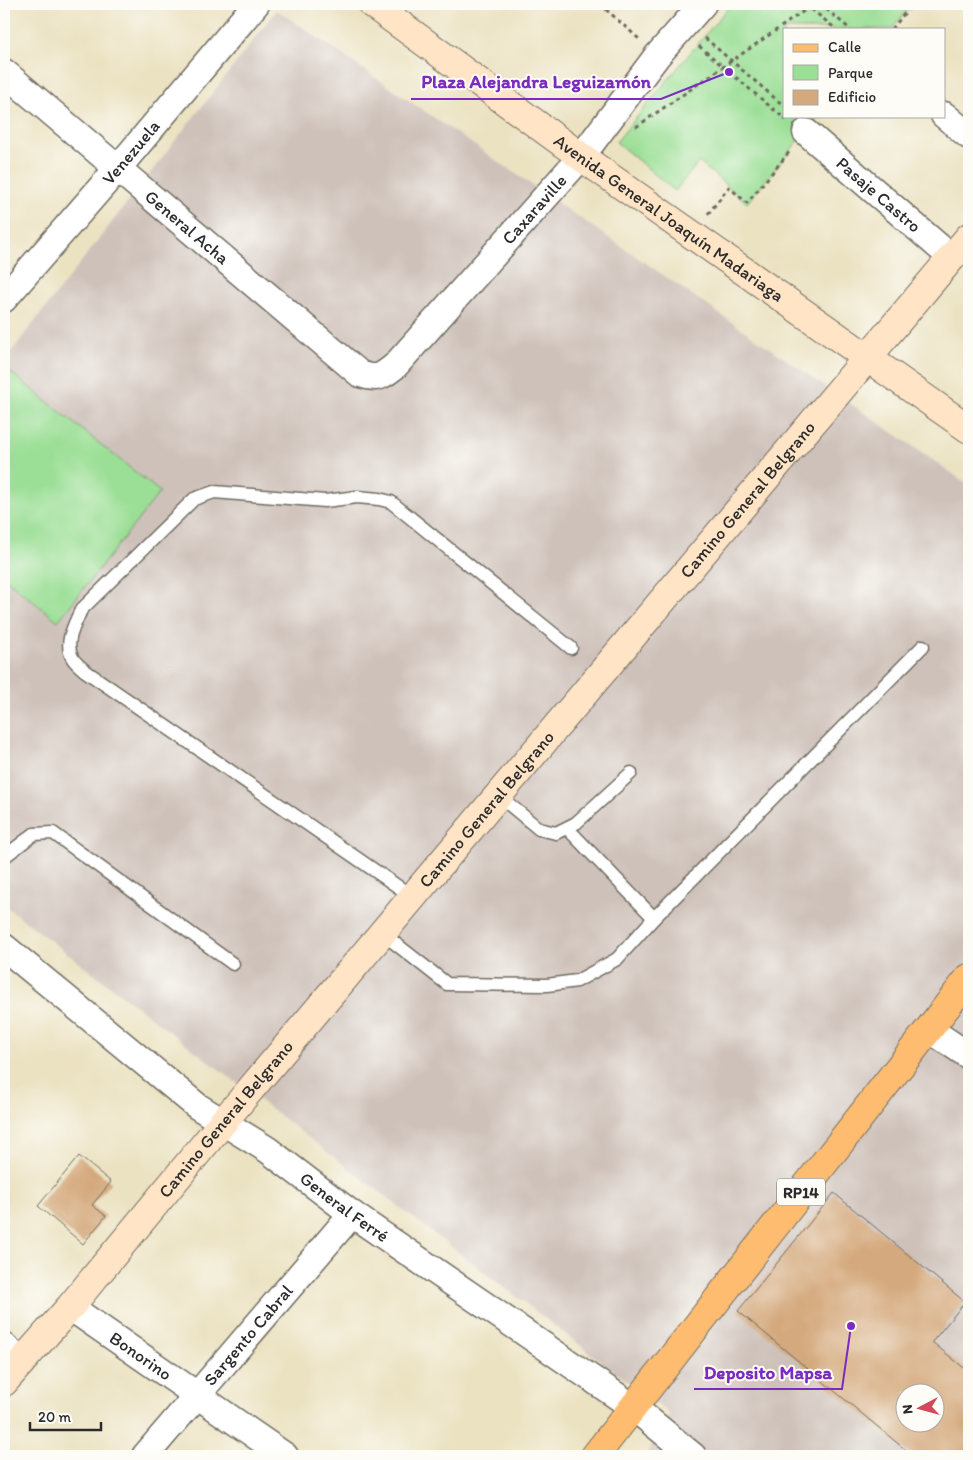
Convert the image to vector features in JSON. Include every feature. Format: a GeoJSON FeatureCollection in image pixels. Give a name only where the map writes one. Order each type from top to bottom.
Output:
{"type":"FeatureCollection","features":[{"type":"Feature","properties":{"kind":"main road","name":"RP14"},"geometry":{"type":"LineString","coordinates":[[595,1456],[969,978]]}},
{"type":"Feature","properties":{"kind":"street","name":"Venezuela"},"geometry":{"type":"LineString","coordinates":[[4,299],[118,168],[256,4]]}},
{"type":"Feature","properties":{"kind":"street","name":"Avenida General Joaquín Madariaga"},"geometry":{"type":"LineString","coordinates":[[372,4],[581,157],[969,429]]}},
{"type":"Feature","properties":{"kind":"street","name":"Caxaraville"},"geometry":{"type":"LineString","coordinates":[[372,378],[383,376],[395,366],[581,157],[657,56],[703,4]]}},
{"type":"Feature","properties":{"kind":"street","name":"General Acha"},"geometry":{"type":"LineString","coordinates":[[4,72],[360,374],[372,378]]}},
{"type":"Feature","properties":{"kind":"street"},"geometry":{"type":"LineString","coordinates":[[946,117],[969,136]]}},
{"type":"Feature","properties":{"kind":"street","name":"Pasaje Castro"},"geometry":{"type":"LineString","coordinates":[[805,133],[961,248]]}},
{"type":"Feature","properties":{"kind":"street","name":"Camino General Belgrano"},"geometry":{"type":"LineString","coordinates":[[4,1382],[13,1354],[70,1307],[382,933],[961,248]]}},
{"type":"Feature","properties":{"kind":"street","name":"General Ferré"},"geometry":{"type":"LineString","coordinates":[[4,947],[196,1106],[268,1150],[352,1214],[633,1407],[693,1456]]}},
{"type":"Feature","properties":{"kind":"street"},"geometry":{"type":"LineString","coordinates":[[929,1029],[969,1056]]}},
{"type":"Feature","properties":{"kind":"street","name":"Sargento Cabral"},"geometry":{"type":"LineString","coordinates":[[145,1456],[352,1214]]}},
{"type":"Feature","properties":{"kind":"street","name":"Bonorino"},"geometry":{"type":"LineString","coordinates":[[70,1307],[285,1456]]}},
{"type":"Feature","properties":{"kind":"lane"},"geometry":{"type":"LineString","coordinates":[[413,897],[84,670],[72,657],[70,643],[72,630],[81,610],[194,499],[214,492],[325,501],[357,497],[391,502],[571,648]]}},
{"type":"Feature","properties":{"kind":"lane"},"geometry":{"type":"LineString","coordinates":[[382,933],[447,984],[547,985],[577,981],[617,959],[654,918],[923,646]]}},
{"type":"Feature","properties":{"kind":"lane"},"geometry":{"type":"LineString","coordinates":[[499,796],[539,828],[556,833],[576,823],[631,773]]}},
{"type":"Feature","properties":{"kind":"lane"},"geometry":{"type":"LineString","coordinates":[[567,828],[654,918]]}},
{"type":"Feature","properties":{"kind":"lane"},"geometry":{"type":"LineString","coordinates":[[4,857],[34,834],[53,833],[233,964]]}},
{"type":"Feature","properties":{"kind":"path"},"geometry":{"type":"LineString","coordinates":[[600,4],[657,56]]}},
{"type":"Feature","properties":{"kind":"path"},"geometry":{"type":"LineString","coordinates":[[805,4],[835,28]]}},
{"type":"Feature","properties":{"kind":"path"},"geometry":{"type":"LineString","coordinates":[[629,132],[814,4]]}},
{"type":"Feature","properties":{"kind":"path"},"geometry":{"type":"LineString","coordinates":[[820,4],[849,28]]}},
{"type":"Feature","properties":{"kind":"path"},"geometry":{"type":"LineString","coordinates":[[893,28],[912,4]]}},
{"type":"Feature","properties":{"kind":"path"},"geometry":{"type":"LineString","coordinates":[[704,37],[783,105]]}},
{"type":"Feature","properties":{"kind":"path"},"geometry":{"type":"LineString","coordinates":[[697,45],[783,115]]}},
{"type":"Feature","properties":{"kind":"path"},"geometry":{"type":"LineString","coordinates":[[708,214],[729,187],[747,203],[805,133],[787,118]]}},
{"type":"Feature","properties":{"kind":"shaded area"},"geometry":{"type":"Polygon","coordinates":[[[277,10],[969,485],[969,1456],[645,1456],[670,1414],[4,905],[4,361],[277,10]]]}},
{"type":"Feature","properties":{"kind":"green space"},"geometry":{"type":"Polygon","coordinates":[[[731,4],[912,4],[893,28],[783,28],[783,118],[817,118],[747,203],[699,162],[675,191],[616,142],[731,4]]]}},
{"type":"Feature","properties":{"kind":"green space"},"geometry":{"type":"Polygon","coordinates":[[[4,367],[160,492],[58,621],[4,578],[4,367]]]}},
{"type":"Feature","properties":{"kind":"building"},"geometry":{"type":"Polygon","coordinates":[[[79,1156],[111,1182],[92,1205],[106,1216],[83,1244],[38,1206],[79,1156]]]}},
{"type":"Feature","properties":{"kind":"building"},"geometry":{"type":"Polygon","coordinates":[[[834,1193],[965,1302],[932,1342],[969,1372],[969,1456],[913,1456],[738,1311],[834,1193]]]}},
{"type":"Feature","properties":{"kind":"place","name":"Plaza Alejandra Leguizamón"},"geometry":{"type":"Point","coordinates":[729,72]}},
{"type":"Feature","properties":{"kind":"place","name":"Deposito Mapsa"},"geometry":{"type":"Point","coordinates":[851,1326]}}]}
